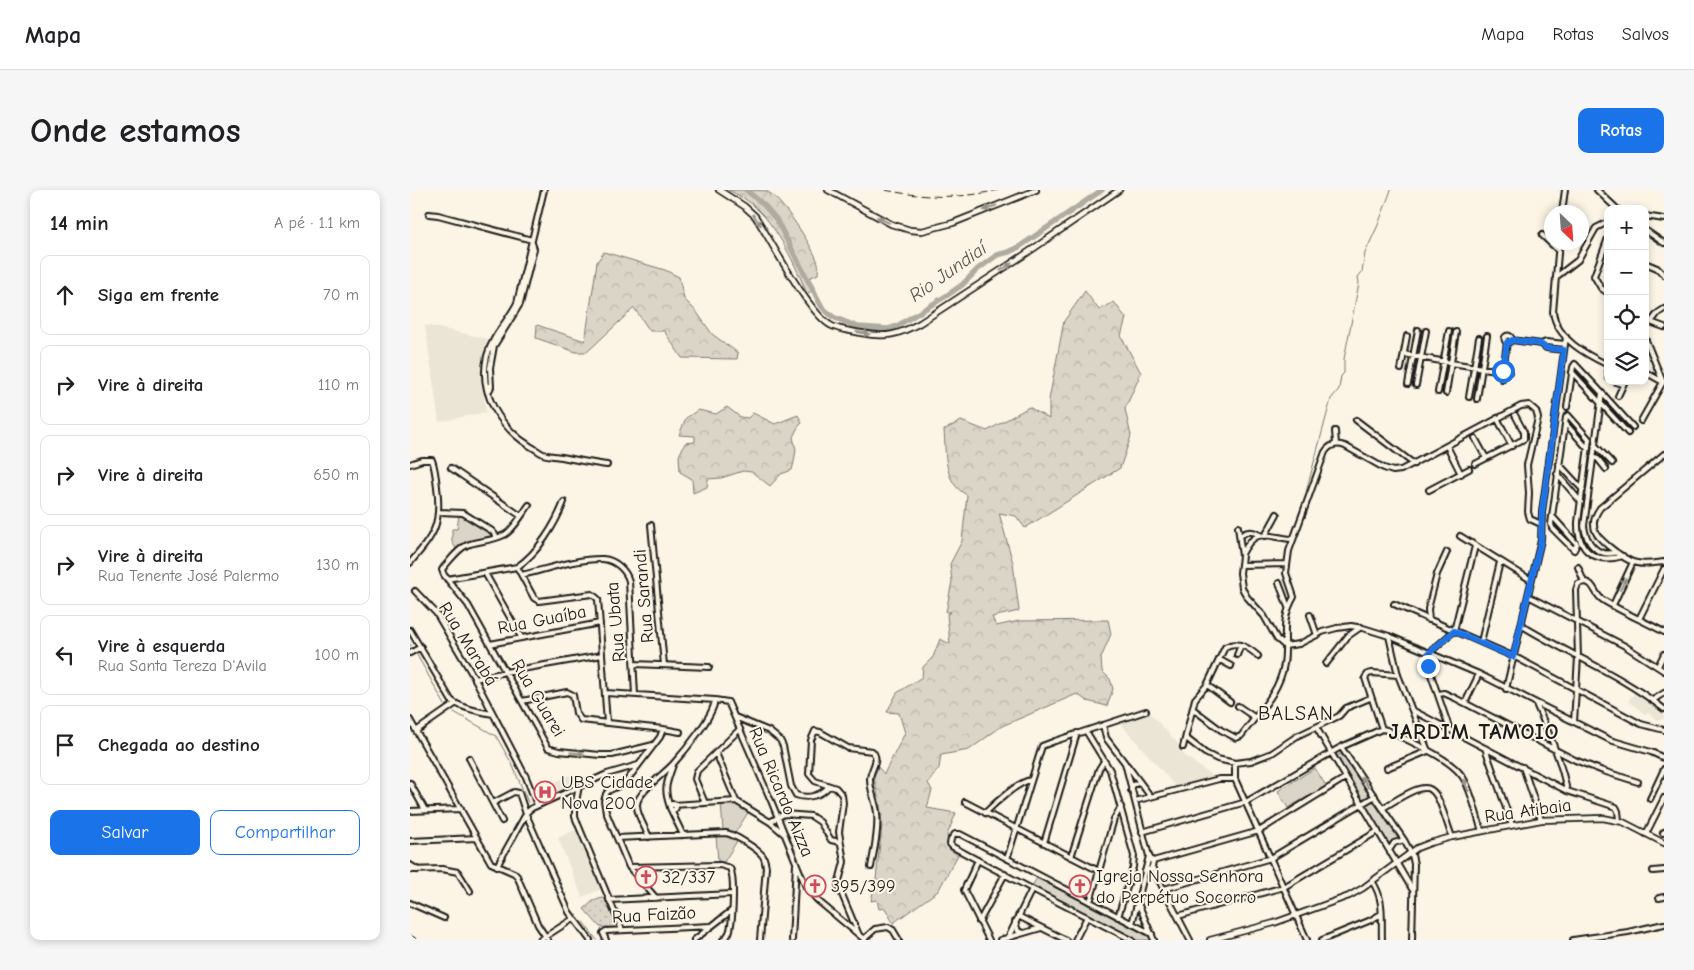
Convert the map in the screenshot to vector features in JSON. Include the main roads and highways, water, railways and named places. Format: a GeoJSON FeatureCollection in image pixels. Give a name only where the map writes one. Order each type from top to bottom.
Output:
{"type":"FeatureCollection","features":[{"type":"Feature","properties":{"kind":"main road"},"geometry":{"type":"LineString","coordinates":[[719,190],[732,197],[755,216],[811,306],[831,325],[871,335],[891,336],[903,333],[920,324],[1024,256],[1119,190]]}},
{"type":"Feature","properties":{"kind":"main road"},"geometry":{"type":"LineString","coordinates":[[828,190],[891,224],[910,230],[922,231],[953,224],[1036,190]]}},
{"type":"Feature","properties":{"kind":"main road","name":"Rua Atibaia"},"geometry":{"type":"LineString","coordinates":[[1210,940],[1297,915],[1349,896],[1422,845],[1452,837],[1541,820],[1596,818],[1619,820],[1664,843]]}},
{"type":"Feature","properties":{"kind":"waterway","name":"Rio Jundiaí"},"geometry":{"type":"LineString","coordinates":[[746,190],[764,205],[776,219],[822,307],[833,317],[858,327],[888,329],[897,326],[946,296],[997,255],[1019,247],[1102,190]]}},
{"type":"Feature","properties":{"kind":"waterway"},"geometry":{"type":"LineString","coordinates":[[1306,492],[1331,399],[1339,389],[1341,376],[1344,373],[1344,359],[1359,283],[1358,277],[1362,272],[1365,253],[1391,190]]}},
{"type":"Feature","properties":{"kind":"waterway"},"geometry":{"type":"LineString","coordinates":[[417,655],[445,705]]}},
{"type":"Feature","properties":{"kind":"waterway"},"geometry":{"type":"LineString","coordinates":[[454,712],[496,736],[512,764],[528,802]]}},
{"type":"Feature","properties":{"kind":"waterway"},"geometry":{"type":"LineString","coordinates":[[583,922],[597,940]]}},
{"type":"Feature","properties":{"kind":"railway"},"geometry":{"type":"LineString","coordinates":[[885,190],[928,196],[970,195],[998,190]]}},
{"type":"Feature","properties":{"kind":"place","name":"UBS Cidade Nova 200"},"geometry":{"type":"Point","coordinates":[545,792]}},
{"type":"Feature","properties":{"kind":"place","name":"32/337"},"geometry":{"type":"Point","coordinates":[646,877]}},
{"type":"Feature","properties":{"kind":"place","name":"395/399"},"geometry":{"type":"Point","coordinates":[815,886]}},
{"type":"Feature","properties":{"kind":"place","name":"Igreja Nossa Senhora do Perpétuo Socorro"},"geometry":{"type":"Point","coordinates":[1080,886]}},
{"type":"Feature","properties":{"kind":"district","name":"BALSAN"},"geometry":{"type":"Point","coordinates":[1296,713]}},
{"type":"Feature","properties":{"kind":"district","name":"JARDIM TAMOIO"},"geometry":{"type":"Point","coordinates":[1474,732]}}]}
